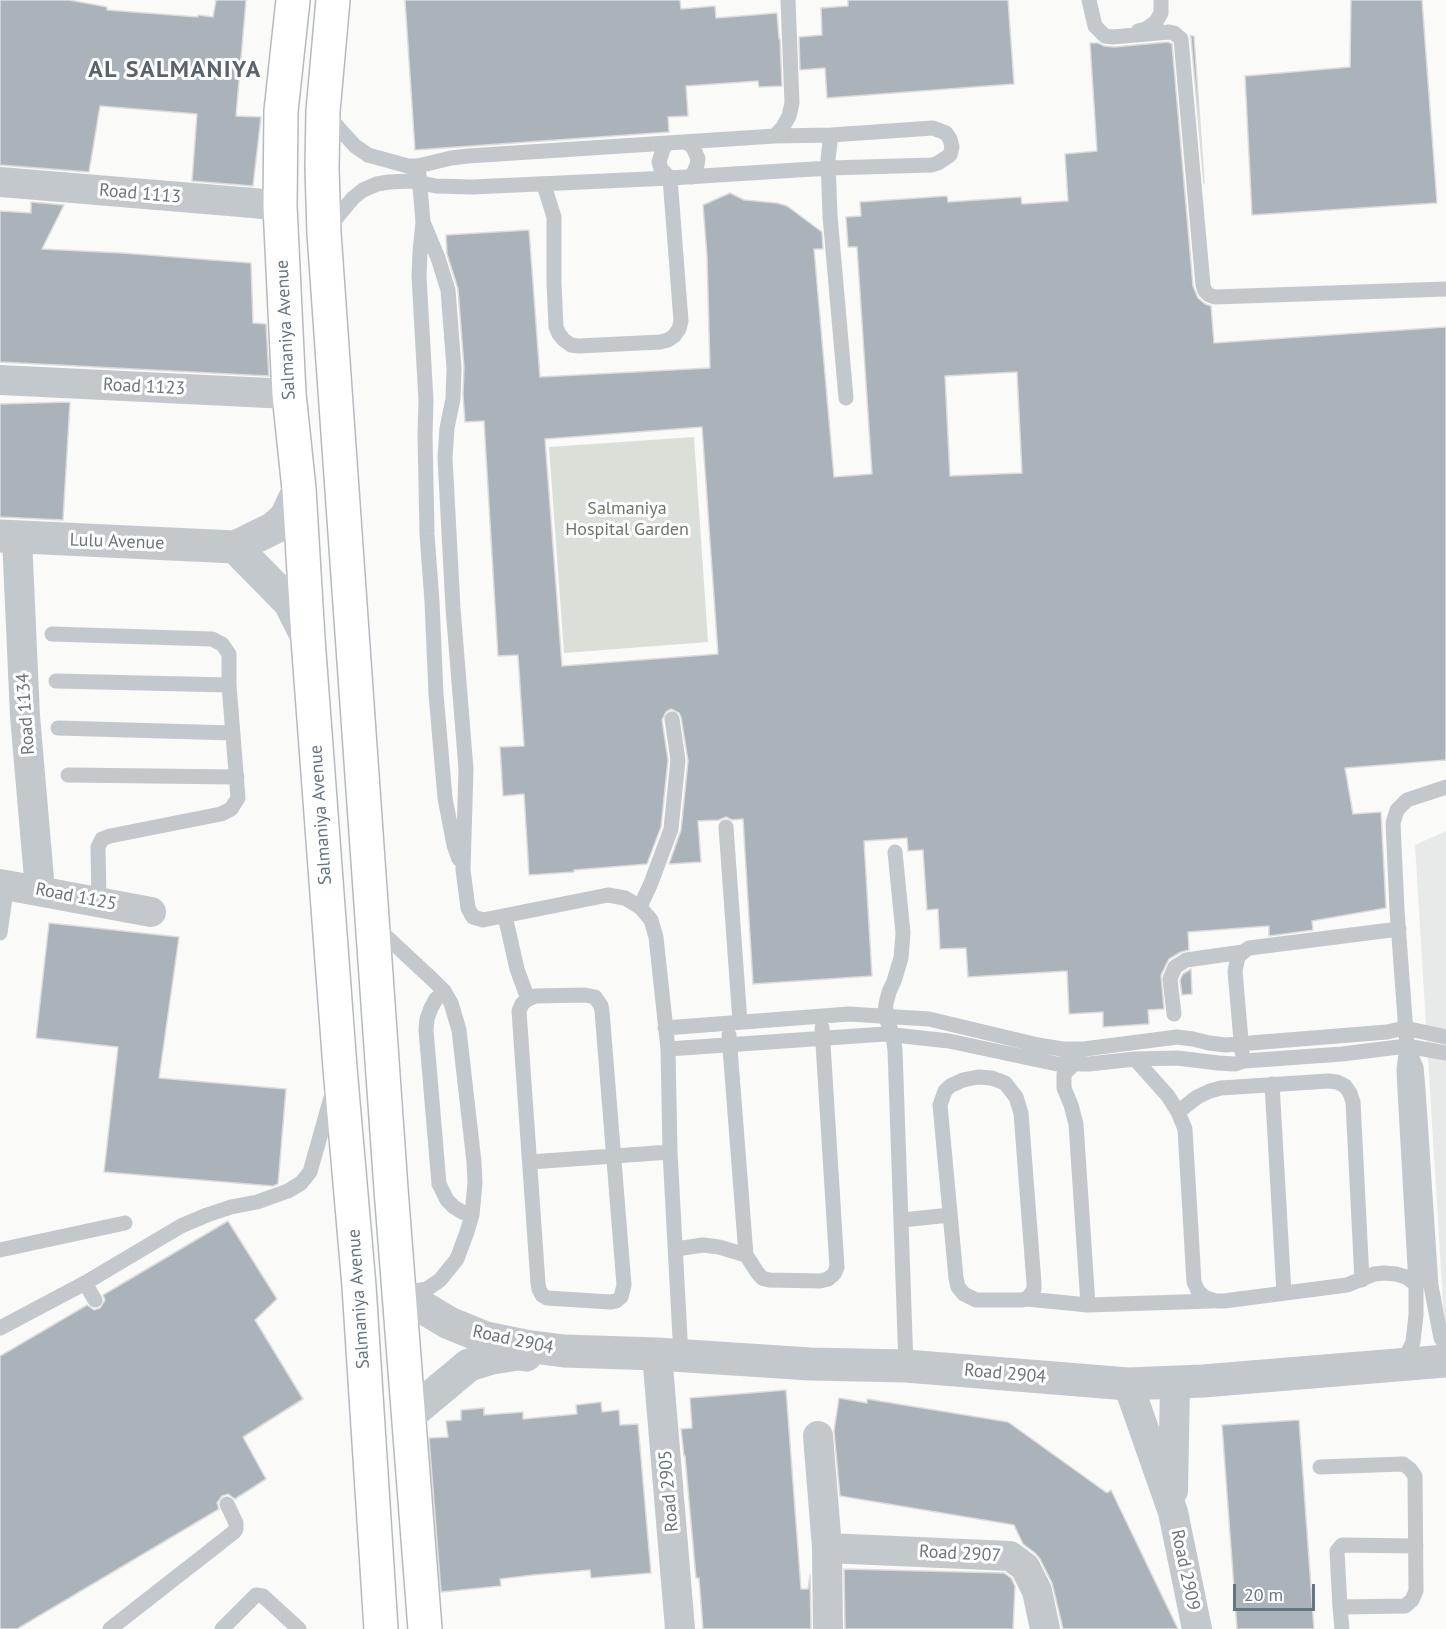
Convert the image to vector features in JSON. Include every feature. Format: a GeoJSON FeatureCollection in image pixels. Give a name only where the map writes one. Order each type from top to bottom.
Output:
{"type":"FeatureCollection","features":[{"type":"Feature","properties":{"kind":"main road","name":"Salmaniya Avenue"},"geometry":{"type":"LineString","coordinates":[[292,0],[281,111],[280,206],[289,394],[299,489],[340,1068],[359,1286],[381,1629]]}},
{"type":"Feature","properties":{"kind":"main road"},"geometry":{"type":"LineString","coordinates":[[333,0],[323,111],[324,233],[425,1629]]}},
{"type":"Feature","properties":{"kind":"street","name":"Road 1113"},"geometry":{"type":"LineString","coordinates":[[0,182],[280,206]]}},
{"type":"Feature","properties":{"kind":"street","name":"Road 1123"},"geometry":{"type":"LineString","coordinates":[[0,380],[289,394]]}},
{"type":"Feature","properties":{"kind":"street","name":"Lulu Avenue"},"geometry":{"type":"LineString","coordinates":[[8,537],[235,547],[274,528],[286,517],[299,489]]}},
{"type":"Feature","properties":{"kind":"street","name":"Road 1134"},"geometry":{"type":"LineString","coordinates":[[8,537],[12,715],[40,890]]}},
{"type":"Feature","properties":{"kind":"street"},"geometry":{"type":"LineString","coordinates":[[235,547],[290,603],[308,639]]}},
{"type":"Feature","properties":{"kind":"street","name":"Road 1125"},"geometry":{"type":"LineString","coordinates":[[3,884],[151,912]]}},
{"type":"Feature","properties":{"kind":"street","name":"Road 2904"},"geometry":{"type":"LineString","coordinates":[[399,1293],[449,1323],[486,1338],[564,1351],[810,1364],[906,1366],[1128,1384],[1175,1383],[1446,1361]]}},
{"type":"Feature","properties":{"kind":"street","name":"Road 2904"},"geometry":{"type":"LineString","coordinates":[[409,1415],[469,1365],[518,1354],[541,1355],[564,1351]]}},
{"type":"Feature","properties":{"kind":"street","name":"Road 2905"},"geometry":{"type":"LineString","coordinates":[[669,1355],[680,1629]]}},
{"type":"Feature","properties":{"kind":"street"},"geometry":{"type":"LineString","coordinates":[[1173,1512],[1175,1383]]}},
{"type":"Feature","properties":{"kind":"street"},"geometry":{"type":"LineString","coordinates":[[1128,1384],[1173,1512]]}},
{"type":"Feature","properties":{"kind":"street"},"geometry":{"type":"LineString","coordinates":[[818,1436],[826,1548],[828,1629]]}},
{"type":"Feature","properties":{"kind":"street","name":"Road 2909"},"geometry":{"type":"LineString","coordinates":[[1173,1512],[1197,1629]]}},
{"type":"Feature","properties":{"kind":"street","name":"Road 2907"},"geometry":{"type":"LineString","coordinates":[[826,1548],[1010,1556],[1025,1567],[1037,1591],[1045,1629]]}},
{"type":"Feature","properties":{"kind":"lane"},"geometry":{"type":"LineString","coordinates":[[775,136],[789,116],[792,103],[788,0]]}},
{"type":"Feature","properties":{"kind":"lane"},"geometry":{"type":"LineString","coordinates":[[1089,0],[1095,26],[1105,36],[1169,32],[1181,39],[1203,285],[1209,295],[1215,297],[1446,289]]}},
{"type":"Feature","properties":{"kind":"lane"},"geometry":{"type":"LineString","coordinates":[[1119,36],[1146,29],[1156,22],[1161,13],[1161,0]]}},
{"type":"Feature","properties":{"kind":"lane"},"geometry":{"type":"LineString","coordinates":[[323,111],[355,146],[368,155],[397,164],[418,166],[468,156],[933,128],[946,133],[952,147],[950,155],[945,160],[932,165],[830,168],[462,188],[412,181],[389,182],[376,184],[363,190],[342,209],[324,233]]}},
{"type":"Feature","properties":{"kind":"lane"},"geometry":{"type":"LineString","coordinates":[[831,135],[828,159],[831,216],[846,398]]}},
{"type":"Feature","properties":{"kind":"lane"},"geometry":{"type":"LineString","coordinates":[[687,143],[693,147],[698,159],[698,165],[692,177]]}},
{"type":"Feature","properties":{"kind":"lane"},"geometry":{"type":"LineString","coordinates":[[544,185],[554,217],[554,283],[556,327],[559,334],[571,345],[579,346],[668,340],[679,329],[681,321],[670,178],[661,169],[659,162],[667,144]]}},
{"type":"Feature","properties":{"kind":"lane"},"geometry":{"type":"LineString","coordinates":[[418,166],[423,222],[419,276],[426,402],[427,534],[436,694],[445,798],[454,845],[463,870]]}},
{"type":"Feature","properties":{"kind":"lane"},"geometry":{"type":"LineString","coordinates":[[423,222],[448,290],[454,368],[453,399],[447,428],[445,458],[453,608],[466,769],[463,870],[468,908],[473,917],[483,920],[608,896],[625,898],[640,907],[651,920],[656,937],[668,1049],[670,1152],[676,1249],[669,1355]]}},
{"type":"Feature","properties":{"kind":"lane"},"geometry":{"type":"LineString","coordinates":[[52,634],[212,639],[222,644],[229,654],[229,685],[238,798],[231,809],[221,814],[102,839],[98,847],[99,902]]}},
{"type":"Feature","properties":{"kind":"lane"},"geometry":{"type":"LineString","coordinates":[[56,681],[229,685]]}},
{"type":"Feature","properties":{"kind":"lane"},"geometry":{"type":"LineString","coordinates":[[640,907],[671,829],[678,760],[672,719]]}},
{"type":"Feature","properties":{"kind":"lane"},"geometry":{"type":"LineString","coordinates":[[58,728],[233,733]]}},
{"type":"Feature","properties":{"kind":"lane"},"geometry":{"type":"LineString","coordinates":[[68,776],[237,777]]}},
{"type":"Feature","properties":{"kind":"lane"},"geometry":{"type":"LineString","coordinates":[[1402,1365],[1413,1341],[1416,1284],[1404,1070],[1407,1046],[1393,829],[1394,816],[1401,804],[1446,787]]}},
{"type":"Feature","properties":{"kind":"lane"},"geometry":{"type":"LineString","coordinates":[[726,827],[734,1023],[730,1044],[746,1255],[762,1278],[769,1280],[828,1280],[837,1267],[822,1016]]}},
{"type":"Feature","properties":{"kind":"lane"},"geometry":{"type":"LineString","coordinates":[[895,852],[903,939],[901,958],[889,992],[885,1015],[893,1036],[895,1050],[906,1366]]}},
{"type":"Feature","properties":{"kind":"lane"},"geometry":{"type":"LineString","coordinates":[[0,933],[3,884]]}},
{"type":"Feature","properties":{"kind":"lane"},"geometry":{"type":"LineString","coordinates":[[505,916],[528,999]]}},
{"type":"Feature","properties":{"kind":"lane"},"geometry":{"type":"LineString","coordinates":[[374,925],[444,991],[452,1003],[459,1030],[474,1162],[472,1215],[457,1259],[440,1280],[427,1288],[399,1293]]}},
{"type":"Feature","properties":{"kind":"lane"},"geometry":{"type":"LineString","coordinates":[[1244,1061],[1240,1044],[1235,971],[1235,964],[1243,952],[1249,948],[1398,929]]}},
{"type":"Feature","properties":{"kind":"lane"},"geometry":{"type":"LineString","coordinates":[[1174,1014],[1170,979],[1175,967],[1186,960],[1243,952]]}},
{"type":"Feature","properties":{"kind":"lane"},"geometry":{"type":"LineString","coordinates":[[444,991],[431,1008],[426,1030],[439,1184],[447,1200],[454,1207],[472,1215]]}},
{"type":"Feature","properties":{"kind":"lane"},"geometry":{"type":"LineString","coordinates":[[590,995],[595,997],[601,1006],[613,1157],[624,1285],[621,1297],[610,1302],[547,1298],[539,1289],[538,1282],[519,1019],[522,1004],[528,999],[535,996],[590,995]]}},
{"type":"Feature","properties":{"kind":"lane"},"geometry":{"type":"LineString","coordinates":[[665,1028],[849,1014],[885,1015],[929,1019],[1049,1047],[1084,1049],[1169,1038],[1185,1038],[1226,1045],[1405,1029],[1446,1037]]}},
{"type":"Feature","properties":{"kind":"lane"},"geometry":{"type":"LineString","coordinates":[[668,1049],[885,1034],[949,1041],[1057,1064],[1135,1059],[1186,1059],[1235,1064],[1244,1061],[1342,1054],[1407,1046],[1446,1053]]}},
{"type":"Feature","properties":{"kind":"lane"},"geometry":{"type":"LineString","coordinates":[[1407,1046],[1416,1067],[1431,1286],[1441,1338],[1446,1346]]}},
{"type":"Feature","properties":{"kind":"lane"},"geometry":{"type":"LineString","coordinates":[[1135,1059],[1168,1095],[1185,1130],[1194,1282],[1204,1297],[1216,1301]]}},
{"type":"Feature","properties":{"kind":"lane"},"geometry":{"type":"LineString","coordinates":[[1074,1064],[1064,1074],[1064,1088],[1076,1124],[1088,1305]]}},
{"type":"Feature","properties":{"kind":"lane"},"geometry":{"type":"LineString","coordinates":[[0,1328],[85,1283],[181,1226],[214,1212],[257,1202],[288,1191],[302,1183],[310,1172],[340,1068]]}},
{"type":"Feature","properties":{"kind":"lane"},"geometry":{"type":"LineString","coordinates":[[1027,1299],[1034,1289],[1034,1283],[1021,1113],[1016,1097],[1005,1083],[992,1078],[978,1077],[963,1080],[950,1086],[940,1105],[956,1278],[958,1287],[964,1294],[976,1300],[1027,1299],[1088,1305],[1216,1301],[1347,1285],[1374,1274],[1384,1273],[1406,1277],[1416,1284]]}},
{"type":"Feature","properties":{"kind":"lane"},"geometry":{"type":"LineString","coordinates":[[1178,1112],[1197,1097],[1210,1091],[1232,1087],[1328,1081],[1345,1086],[1353,1102],[1362,1280]]}},
{"type":"Feature","properties":{"kind":"lane"},"geometry":{"type":"LineString","coordinates":[[1272,1084],[1284,1293]]}},
{"type":"Feature","properties":{"kind":"lane"},"geometry":{"type":"LineString","coordinates":[[531,1162],[670,1152]]}},
{"type":"Feature","properties":{"kind":"lane"},"geometry":{"type":"LineString","coordinates":[[902,1220],[950,1215]]}},
{"type":"Feature","properties":{"kind":"lane"},"geometry":{"type":"LineString","coordinates":[[0,1250],[126,1223]]}},
{"type":"Feature","properties":{"kind":"lane"},"geometry":{"type":"LineString","coordinates":[[676,1249],[704,1245],[746,1255]]}},
{"type":"Feature","properties":{"kind":"lane"},"geometry":{"type":"LineString","coordinates":[[85,1283],[94,1300]]}},
{"type":"Feature","properties":{"kind":"lane"},"geometry":{"type":"LineString","coordinates":[[1320,1467],[1403,1464],[1415,1476],[1416,1591],[1412,1600],[1405,1606],[1340,1607]]}},
{"type":"Feature","properties":{"kind":"lane"},"geometry":{"type":"LineString","coordinates":[[110,1629],[234,1532],[236,1523],[227,1504]]}},
{"type":"Feature","properties":{"kind":"lane"},"geometry":{"type":"LineString","coordinates":[[1342,1629],[1337,1551],[1342,1545],[1416,1546]]}},
{"type":"Feature","properties":{"kind":"lane"},"geometry":{"type":"LineString","coordinates":[[222,1629],[256,1595],[263,1596],[298,1629]]}},
{"type":"Feature","properties":{"kind":"shaded area"},"geometry":{"type":"Polygon","coordinates":[[[1446,831],[1446,1322],[1444,1319],[1415,845],[1446,831]]]}},
{"type":"Feature","properties":{"kind":"green space","name":"Salmaniya Hospital Garden"},"geometry":{"type":"Polygon","coordinates":[[[694,437],[708,642],[564,653],[549,447],[694,437]]]}},
{"type":"Feature","properties":{"kind":"building"},"geometry":{"type":"Polygon","coordinates":[[[0,0],[69,0],[107,7],[107,10],[213,17],[216,0],[246,0],[236,116],[261,117],[253,186],[192,181],[197,114],[100,106],[89,172],[0,165],[0,0]]]}},
{"type":"Feature","properties":{"kind":"building"},"geometry":{"type":"Polygon","coordinates":[[[405,0],[680,0],[681,9],[715,6],[716,18],[777,13],[782,86],[759,87],[758,81],[686,86],[688,116],[668,117],[669,132],[415,150],[405,0]]]}},
{"type":"Feature","properties":{"kind":"building"},"geometry":{"type":"Polygon","coordinates":[[[848,0],[1008,0],[1014,84],[827,98],[825,68],[800,70],[799,37],[822,35],[821,8],[848,6],[848,0]]]}},
{"type":"Feature","properties":{"kind":"building"},"geometry":{"type":"Polygon","coordinates":[[[1351,0],[1422,0],[1437,203],[1252,215],[1245,76],[1350,67],[1351,0]]]}},
{"type":"Feature","properties":{"kind":"building"},"geometry":{"type":"Polygon","coordinates":[[[1190,36],[1194,36],[1204,183],[1191,38],[1190,36]]]}},
{"type":"Feature","properties":{"kind":"building"},"geometry":{"type":"Polygon","coordinates":[[[1168,42],[1172,44],[1193,286],[1198,298],[1211,306],[1214,343],[1446,327],[1446,760],[1345,768],[1353,814],[1381,812],[1386,908],[1312,921],[1313,930],[1269,936],[1269,926],[1188,932],[1189,950],[1169,959],[1161,975],[1164,1009],[1148,1010],[1149,1024],[1103,1027],[1103,1012],[1069,1014],[1067,971],[968,977],[966,948],[940,949],[938,909],[927,910],[923,850],[908,851],[907,838],[864,841],[872,976],[753,984],[743,819],[732,820],[726,817],[719,820],[698,821],[701,862],[669,864],[681,830],[688,761],[681,717],[679,713],[671,709],[666,712],[662,720],[668,760],[661,827],[647,864],[529,875],[524,794],[503,796],[500,747],[524,746],[518,655],[498,656],[484,421],[465,422],[464,367],[458,289],[447,254],[446,235],[529,230],[540,377],[710,368],[707,256],[703,205],[730,193],[744,200],[787,206],[822,232],[823,249],[814,249],[834,477],[872,474],[857,247],[848,247],[846,217],[861,216],[860,202],[947,196],[948,202],[1021,197],[1022,204],[1068,201],[1065,154],[1097,151],[1090,43],[1114,47],[1168,42]],[[1017,372],[945,376],[950,476],[1022,473],[1017,372]],[[702,427],[545,439],[562,666],[718,654],[702,427]]]}},
{"type":"Feature","properties":{"kind":"building"},"geometry":{"type":"Polygon","coordinates":[[[31,202],[64,205],[42,249],[251,263],[253,323],[266,324],[269,376],[0,362],[0,211],[31,213],[31,202]]]}},
{"type":"Feature","properties":{"kind":"building"},"geometry":{"type":"Polygon","coordinates":[[[70,402],[63,520],[0,517],[0,404],[70,402]]]}},
{"type":"Feature","properties":{"kind":"building"},"geometry":{"type":"Polygon","coordinates":[[[49,923],[179,937],[159,1078],[286,1089],[278,1184],[273,1186],[104,1172],[118,1047],[36,1038],[49,923]]]}},
{"type":"Feature","properties":{"kind":"building"},"geometry":{"type":"Polygon","coordinates":[[[1191,969],[1192,994],[1182,995],[1180,980],[1183,974],[1191,969]]]}},
{"type":"Feature","properties":{"kind":"building"},"geometry":{"type":"Polygon","coordinates":[[[228,1221],[277,1299],[255,1320],[303,1399],[243,1437],[266,1479],[235,1499],[228,1494],[222,1496],[217,1503],[219,1509],[17,1629],[0,1629],[0,1356],[87,1305],[94,1310],[100,1308],[105,1300],[103,1295],[228,1221]]]}},
{"type":"Feature","properties":{"kind":"building"},"geometry":{"type":"Polygon","coordinates":[[[786,1390],[801,1589],[808,1589],[810,1575],[811,1629],[703,1629],[681,1429],[692,1428],[690,1398],[786,1390]]]}},
{"type":"Feature","properties":{"kind":"building"},"geometry":{"type":"Polygon","coordinates":[[[839,1398],[867,1403],[867,1399],[1008,1422],[1107,1493],[1111,1490],[1178,1629],[1063,1629],[1052,1583],[1040,1559],[1023,1544],[1014,1525],[840,1496],[834,1431],[839,1398]]]}},
{"type":"Feature","properties":{"kind":"building"},"geometry":{"type":"Polygon","coordinates":[[[601,1402],[602,1412],[619,1410],[620,1425],[638,1424],[651,1573],[591,1578],[590,1570],[533,1575],[500,1579],[501,1586],[441,1592],[429,1438],[448,1437],[446,1421],[461,1420],[461,1410],[484,1408],[484,1415],[523,1412],[523,1419],[577,1414],[576,1405],[601,1402]]]}},
{"type":"Feature","properties":{"kind":"building"},"geometry":{"type":"Polygon","coordinates":[[[1299,1420],[1314,1629],[1237,1629],[1222,1425],[1299,1420]]]}},
{"type":"Feature","properties":{"kind":"building"},"geometry":{"type":"Polygon","coordinates":[[[844,1569],[1004,1573],[1011,1578],[1015,1586],[1013,1629],[845,1629],[844,1569]]]}},
{"type":"Feature","properties":{"kind":"district","name":"AL SALMANIYA"},"geometry":{"type":"Point","coordinates":[175,70]}}]}
